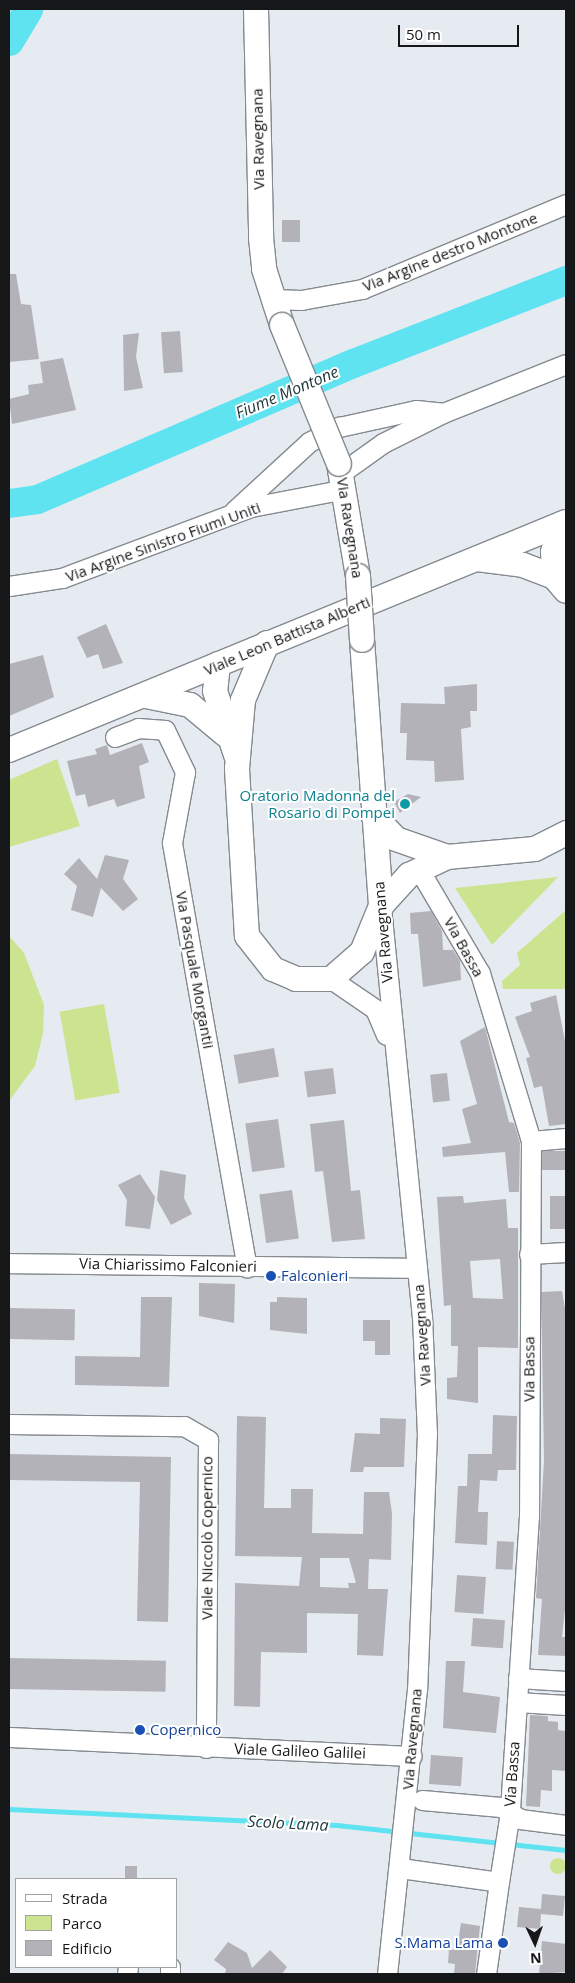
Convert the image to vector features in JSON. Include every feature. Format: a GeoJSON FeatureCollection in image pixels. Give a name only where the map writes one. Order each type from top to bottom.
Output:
{"type":"FeatureCollection","features":[{"type":"Feature","properties":{"kind":"main road","name":"Via Ravegnana"},"geometry":{"type":"LineString","coordinates":[[256,9],[259,208],[264,269],[272,299],[342,475],[358,576],[373,815],[381,906]]}},
{"type":"Feature","properties":{"kind":"main road","name":"Viale Leon Battista Alberti"},"geometry":{"type":"LineString","coordinates":[[9,750],[564,523]]}},
{"type":"Feature","properties":{"kind":"main road"},"geometry":{"type":"LineString","coordinates":[[560,584],[553,552],[564,523]]}},
{"type":"Feature","properties":{"kind":"main road"},"geometry":{"type":"LineString","coordinates":[[476,559],[523,565],[560,584]]}},
{"type":"Feature","properties":{"kind":"main road"},"geometry":{"type":"LineString","coordinates":[[267,643],[242,700],[237,757],[247,936],[257,954],[278,972],[296,979],[332,979],[366,946],[381,906],[409,875],[447,857],[535,849],[566,833]]}},
{"type":"Feature","properties":{"kind":"main road"},"geometry":{"type":"LineString","coordinates":[[218,664],[242,700]]}},
{"type":"Feature","properties":{"kind":"main road"},"geometry":{"type":"LineString","coordinates":[[218,664],[215,691],[226,735],[237,757]]}},
{"type":"Feature","properties":{"kind":"main road"},"geometry":{"type":"LineString","coordinates":[[144,696],[190,705],[226,735]]}},
{"type":"Feature","properties":{"kind":"main road"},"geometry":{"type":"LineString","coordinates":[[373,815],[396,839],[447,857]]}},
{"type":"Feature","properties":{"kind":"street","name":"Via Argine destro Montone"},"geometry":{"type":"LineString","coordinates":[[272,299],[301,300],[362,289],[566,204]]}},
{"type":"Feature","properties":{"kind":"street"},"geometry":{"type":"LineString","coordinates":[[342,475],[383,443],[443,413],[566,364]]}},
{"type":"Feature","properties":{"kind":"street"},"geometry":{"type":"LineString","coordinates":[[229,516],[309,442],[339,427],[416,410],[443,413]]}},
{"type":"Feature","properties":{"kind":"street","name":"Via Argine Sinistro Fiumi Uniti"},"geometry":{"type":"LineString","coordinates":[[9,586],[62,578],[342,475]]}},
{"type":"Feature","properties":{"kind":"street","name":"Via Pasquale Morgantii"},"geometry":{"type":"LineString","coordinates":[[115,737],[138,728],[165,730],[185,772],[172,843],[247,1267]]}},
{"type":"Feature","properties":{"kind":"street","name":"Via Bassa"},"geometry":{"type":"LineString","coordinates":[[424,878],[480,972],[531,1141],[529,1516],[510,1812],[499,1882]]}},
{"type":"Feature","properties":{"kind":"street","name":"Via Ravegnana"},"geometry":{"type":"LineString","coordinates":[[381,906],[393,1060],[418,1268],[427,1433],[412,1756],[414,1799],[400,1868],[387,1974]]}},
{"type":"Feature","properties":{"kind":"street"},"geometry":{"type":"LineString","coordinates":[[332,979],[374,1009],[393,1060]]}},
{"type":"Feature","properties":{"kind":"street"},"geometry":{"type":"LineString","coordinates":[[531,1141],[566,1138]]}},
{"type":"Feature","properties":{"kind":"street"},"geometry":{"type":"LineString","coordinates":[[529,1254],[566,1252]]}},
{"type":"Feature","properties":{"kind":"street","name":"Via Chiarissimo Falconieri"},"geometry":{"type":"LineString","coordinates":[[9,1262],[247,1267],[418,1268]]}},
{"type":"Feature","properties":{"kind":"street","name":"Viale Niccolò Copernico"},"geometry":{"type":"LineString","coordinates":[[9,1424],[184,1426],[208,1440],[206,1748]]}},
{"type":"Feature","properties":{"kind":"street"},"geometry":{"type":"LineString","coordinates":[[518,1678],[566,1681]]}},
{"type":"Feature","properties":{"kind":"street"},"geometry":{"type":"LineString","coordinates":[[517,1702],[566,1704]]}},
{"type":"Feature","properties":{"kind":"street","name":"Viale Galileo Galilei"},"geometry":{"type":"LineString","coordinates":[[9,1737],[206,1748],[412,1756]]}},
{"type":"Feature","properties":{"kind":"street"},"geometry":{"type":"LineString","coordinates":[[414,1799],[501,1807],[520,1819],[566,1824]]}},
{"type":"Feature","properties":{"kind":"street"},"geometry":{"type":"LineString","coordinates":[[400,1868],[499,1882],[486,1974]]}},
{"type":"Feature","properties":{"kind":"green space"},"geometry":{"type":"Polygon","coordinates":[[[57,759],[80,826],[9,847],[9,780],[57,759]]]}},
{"type":"Feature","properties":{"kind":"green space"},"geometry":{"type":"Polygon","coordinates":[[[558,877],[492,945],[455,888],[558,877]]]}},
{"type":"Feature","properties":{"kind":"green space"},"geometry":{"type":"Polygon","coordinates":[[[566,910],[566,989],[503,989],[502,981],[520,965],[517,953],[566,910]]]}},
{"type":"Feature","properties":{"kind":"green space"},"geometry":{"type":"Polygon","coordinates":[[[9,936],[24,953],[44,1005],[43,1033],[35,1066],[9,1101],[9,936]]]}},
{"type":"Feature","properties":{"kind":"green space"},"geometry":{"type":"Polygon","coordinates":[[[104,1004],[120,1093],[75,1100],[60,1012],[104,1004]]]}},
{"type":"Feature","properties":{"kind":"green space"},"geometry":{"type":"Polygon","coordinates":[[[555,1858],[561,1858],[566,1863],[564,1872],[555,1874],[550,1869],[550,1863],[555,1858]]]}},
{"type":"Feature","properties":{"kind":"building"},"geometry":{"type":"Polygon","coordinates":[[[282,220],[300,220],[300,242],[282,242],[282,220]]]}},
{"type":"Feature","properties":{"kind":"building"},"geometry":{"type":"Polygon","coordinates":[[[9,274],[16,274],[21,304],[31,305],[39,359],[9,362],[9,274]]]}},
{"type":"Feature","properties":{"kind":"building"},"geometry":{"type":"Polygon","coordinates":[[[180,331],[183,372],[164,373],[161,332],[180,331]]]}},
{"type":"Feature","properties":{"kind":"building"},"geometry":{"type":"Polygon","coordinates":[[[139,333],[136,357],[143,388],[124,391],[123,335],[139,333]]]}},
{"type":"Feature","properties":{"kind":"building"},"geometry":{"type":"Polygon","coordinates":[[[63,358],[76,410],[12,424],[9,399],[29,394],[28,385],[43,383],[40,362],[63,358]]]}},
{"type":"Feature","properties":{"kind":"building"},"geometry":{"type":"Polygon","coordinates":[[[106,624],[123,663],[103,669],[98,654],[87,658],[77,637],[106,624]]]}},
{"type":"Feature","properties":{"kind":"building"},"geometry":{"type":"Polygon","coordinates":[[[43,655],[54,697],[9,716],[9,664],[43,655]]]}},
{"type":"Feature","properties":{"kind":"building"},"geometry":{"type":"Polygon","coordinates":[[[477,684],[477,711],[470,711],[471,727],[461,729],[464,780],[435,782],[434,761],[406,760],[407,733],[400,733],[401,703],[445,704],[444,687],[477,684]]]}},
{"type":"Feature","properties":{"kind":"building"},"geometry":{"type":"Polygon","coordinates":[[[142,743],[149,762],[139,766],[145,798],[117,807],[114,799],[88,807],[85,794],[76,796],[67,761],[97,754],[95,749],[107,745],[110,755],[142,743]]]}},
{"type":"Feature","properties":{"kind":"building","name":"Oratorio Madonna del Rosario di Pompei"},"geometry":{"type":"Polygon","coordinates":[[[408,794],[421,797],[400,813],[394,802],[408,794]]]}},
{"type":"Feature","properties":{"kind":"building"},"geometry":{"type":"Polygon","coordinates":[[[105,855],[129,860],[123,879],[138,899],[123,911],[101,888],[93,917],[71,910],[77,886],[64,874],[79,858],[97,879],[105,855]]]}},
{"type":"Feature","properties":{"kind":"building"},"geometry":{"type":"Polygon","coordinates":[[[431,911],[442,931],[443,950],[453,950],[460,961],[461,980],[423,987],[418,934],[411,934],[410,913],[431,911]]]}},
{"type":"Feature","properties":{"kind":"building"},"geometry":{"type":"Polygon","coordinates":[[[556,995],[566,1046],[566,1124],[549,1126],[542,1086],[534,1088],[526,1058],[530,1057],[515,1017],[532,1011],[530,1003],[556,995]]]}},
{"type":"Feature","properties":{"kind":"building"},"geometry":{"type":"Polygon","coordinates":[[[485,1027],[509,1122],[514,1123],[520,1143],[519,1192],[509,1192],[505,1152],[443,1157],[442,1147],[471,1143],[462,1109],[477,1104],[460,1041],[485,1027]]]}},
{"type":"Feature","properties":{"kind":"building"},"geometry":{"type":"Polygon","coordinates":[[[274,1048],[279,1077],[239,1084],[234,1055],[274,1048]]]}},
{"type":"Feature","properties":{"kind":"building"},"geometry":{"type":"Polygon","coordinates":[[[333,1068],[336,1094],[307,1097],[304,1072],[333,1068]]]}},
{"type":"Feature","properties":{"kind":"building"},"geometry":{"type":"Polygon","coordinates":[[[447,1073],[450,1101],[433,1103],[430,1075],[447,1073]]]}},
{"type":"Feature","properties":{"kind":"building"},"geometry":{"type":"Polygon","coordinates":[[[278,1119],[285,1168],[252,1172],[245,1124],[278,1119]]]}},
{"type":"Feature","properties":{"kind":"building"},"geometry":{"type":"Polygon","coordinates":[[[344,1120],[351,1191],[360,1190],[365,1239],[332,1242],[323,1171],[315,1172],[310,1124],[344,1120]]]}},
{"type":"Feature","properties":{"kind":"building"},"geometry":{"type":"Polygon","coordinates":[[[542,1151],[566,1151],[566,1170],[542,1170],[542,1151]]]}},
{"type":"Feature","properties":{"kind":"building"},"geometry":{"type":"Polygon","coordinates":[[[160,1170],[186,1175],[184,1198],[192,1214],[171,1225],[157,1200],[160,1170]]]}},
{"type":"Feature","properties":{"kind":"building"},"geometry":{"type":"Polygon","coordinates":[[[140,1174],[155,1197],[150,1229],[125,1226],[127,1200],[118,1185],[140,1174]]]}},
{"type":"Feature","properties":{"kind":"building"},"geometry":{"type":"Polygon","coordinates":[[[292,1190],[299,1239],[266,1243],[259,1195],[292,1190]]]}},
{"type":"Feature","properties":{"kind":"building"},"geometry":{"type":"Polygon","coordinates":[[[463,1196],[464,1203],[506,1199],[508,1228],[518,1228],[518,1348],[478,1347],[478,1403],[447,1399],[447,1378],[457,1377],[458,1346],[451,1346],[451,1305],[444,1306],[437,1197],[463,1196]],[[500,1259],[470,1261],[473,1298],[503,1299],[500,1259]]]}},
{"type":"Feature","properties":{"kind":"building"},"geometry":{"type":"Polygon","coordinates":[[[550,1196],[566,1196],[566,1229],[550,1229],[550,1196]]]}},
{"type":"Feature","properties":{"kind":"building"},"geometry":{"type":"Polygon","coordinates":[[[199,1283],[235,1284],[234,1323],[199,1316],[199,1283]]]}},
{"type":"Feature","properties":{"kind":"building"},"geometry":{"type":"Polygon","coordinates":[[[562,1291],[566,1314],[566,1600],[562,1637],[566,1637],[566,1656],[538,1655],[542,1599],[536,1598],[544,1460],[541,1292],[562,1291]]]}},
{"type":"Feature","properties":{"kind":"building"},"geometry":{"type":"Polygon","coordinates":[[[141,1297],[172,1297],[169,1387],[75,1385],[75,1356],[140,1357],[141,1297]]]}},
{"type":"Feature","properties":{"kind":"building"},"geometry":{"type":"Polygon","coordinates":[[[277,1297],[307,1298],[307,1334],[270,1330],[270,1302],[277,1302],[277,1297]]]}},
{"type":"Feature","properties":{"kind":"building"},"geometry":{"type":"Polygon","coordinates":[[[9,1308],[75,1309],[74,1340],[9,1339],[9,1308]]]}},
{"type":"Feature","properties":{"kind":"building"},"geometry":{"type":"Polygon","coordinates":[[[363,1320],[390,1320],[390,1355],[375,1355],[375,1341],[363,1341],[363,1320]]]}},
{"type":"Feature","properties":{"kind":"building"},"geometry":{"type":"Polygon","coordinates":[[[493,1415],[517,1416],[516,1470],[498,1470],[497,1481],[480,1480],[478,1512],[488,1512],[487,1545],[455,1543],[458,1486],[467,1486],[468,1454],[492,1454],[493,1415]]]}},
{"type":"Feature","properties":{"kind":"building"},"geometry":{"type":"Polygon","coordinates":[[[237,1416],[266,1417],[264,1508],[291,1508],[291,1489],[313,1489],[312,1533],[363,1534],[364,1492],[389,1492],[392,1513],[391,1560],[369,1559],[368,1589],[388,1589],[383,1656],[357,1655],[358,1614],[307,1613],[307,1653],[261,1652],[260,1707],[234,1706],[235,1583],[299,1586],[302,1557],[235,1556],[237,1416]],[[320,1558],[320,1587],[349,1588],[348,1583],[356,1583],[349,1558],[320,1558]]]}},
{"type":"Feature","properties":{"kind":"building"},"geometry":{"type":"Polygon","coordinates":[[[380,1418],[406,1419],[404,1467],[364,1467],[363,1472],[350,1472],[355,1433],[380,1434],[380,1418]]]}},
{"type":"Feature","properties":{"kind":"building"},"geometry":{"type":"Polygon","coordinates":[[[9,1454],[171,1457],[168,1622],[137,1621],[140,1482],[9,1480],[9,1454]]]}},
{"type":"Feature","properties":{"kind":"building"},"geometry":{"type":"Polygon","coordinates":[[[497,1541],[514,1542],[513,1570],[496,1569],[497,1541]]]}},
{"type":"Feature","properties":{"kind":"building"},"geometry":{"type":"Polygon","coordinates":[[[457,1575],[486,1577],[483,1614],[454,1612],[457,1575]]]}},
{"type":"Feature","properties":{"kind":"building"},"geometry":{"type":"Polygon","coordinates":[[[473,1618],[505,1620],[503,1648],[471,1646],[473,1618]]]}},
{"type":"Feature","properties":{"kind":"building"},"geometry":{"type":"Polygon","coordinates":[[[9,1658],[166,1661],[165,1692],[9,1689],[9,1658]]]}},
{"type":"Feature","properties":{"kind":"building"},"geometry":{"type":"Polygon","coordinates":[[[446,1661],[465,1661],[463,1692],[500,1697],[496,1733],[443,1728],[446,1661]]]}},
{"type":"Feature","properties":{"kind":"building"},"geometry":{"type":"Polygon","coordinates":[[[530,1715],[548,1716],[548,1721],[558,1722],[558,1730],[566,1731],[566,1771],[552,1770],[552,1791],[541,1790],[540,1807],[526,1806],[530,1715]]]}},
{"type":"Feature","properties":{"kind":"building"},"geometry":{"type":"Polygon","coordinates":[[[431,1755],[463,1757],[461,1786],[429,1784],[431,1755]]]}},
{"type":"Feature","properties":{"kind":"building"},"geometry":{"type":"Polygon","coordinates":[[[125,1866],[137,1866],[137,1878],[125,1878],[125,1866]]]}},
{"type":"Feature","properties":{"kind":"building"},"geometry":{"type":"Polygon","coordinates":[[[542,1894],[565,1896],[563,1916],[541,1914],[540,1929],[517,1927],[519,1907],[541,1909],[542,1894]]]}},
{"type":"Feature","properties":{"kind":"building"},"geometry":{"type":"Polygon","coordinates":[[[461,1923],[480,1926],[475,1974],[454,1974],[455,1964],[448,1963],[449,1949],[457,1950],[461,1923]]]}},
{"type":"Feature","properties":{"kind":"building"},"geometry":{"type":"Polygon","coordinates":[[[542,1941],[566,1944],[566,1972],[539,1974],[542,1941]]]}},
{"type":"Feature","properties":{"kind":"building"},"geometry":{"type":"Polygon","coordinates":[[[228,1942],[247,1953],[252,1968],[270,1950],[287,1967],[282,1974],[225,1974],[226,1969],[214,1960],[228,1942]]]}},
{"type":"Feature","properties":{"kind":"waterway"},"geometry":{"type":"LineString","coordinates":[[9,41],[28,9]]}},
{"type":"Feature","properties":{"kind":"waterway","name":"Fiume Montone"},"geometry":{"type":"LineString","coordinates":[[9,503],[37,499],[353,363],[566,280]]}},
{"type":"Feature","properties":{"kind":"waterway","name":"Scolo Lama"},"geometry":{"type":"LineString","coordinates":[[9,1809],[337,1825],[501,1843]]}},
{"type":"Feature","properties":{"kind":"waterway","name":"Scolo Lama"},"geometry":{"type":"LineString","coordinates":[[510,1844],[566,1850]]}},
{"type":"Feature","properties":{"kind":"place","name":"Oratorio Madonna del Rosario di Pompei"},"geometry":{"type":"Point","coordinates":[405,804]}},
{"type":"Feature","properties":{"kind":"place","name":"Falconieri"},"geometry":{"type":"Point","coordinates":[271,1276]}},
{"type":"Feature","properties":{"kind":"place","name":"Copernico"},"geometry":{"type":"Point","coordinates":[140,1730]}},
{"type":"Feature","properties":{"kind":"place","name":"S.Mama Lama"},"geometry":{"type":"Point","coordinates":[503,1943]}}]}
